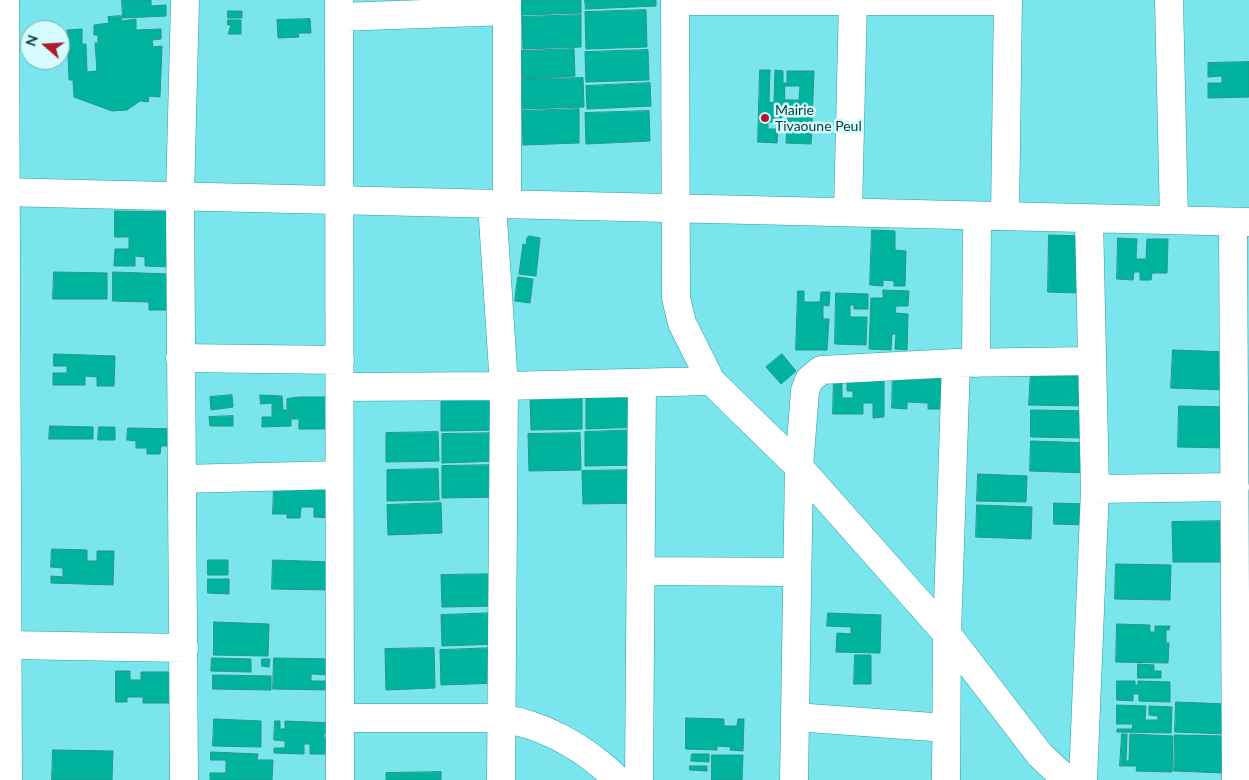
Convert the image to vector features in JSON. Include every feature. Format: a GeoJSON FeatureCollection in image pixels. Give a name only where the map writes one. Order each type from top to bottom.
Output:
{"type":"FeatureCollection","features":[{"type":"Feature","properties":{"kind":"street"},"geometry":{"type":"LineString","coordinates":[[5,0],[3,317],[5,658],[8,780]]}},
{"type":"Feature","properties":{"kind":"street"},"geometry":{"type":"LineString","coordinates":[[184,780],[180,196],[185,0]]}},
{"type":"Feature","properties":{"kind":"street"},"geometry":{"type":"LineString","coordinates":[[848,212],[853,0]]}},
{"type":"Feature","properties":{"kind":"street"},"geometry":{"type":"LineString","coordinates":[[1005,216],[1008,0],[675,1],[676,298],[682,323],[710,380],[799,468],[947,634],[1040,754],[1067,780]]}},
{"type":"Feature","properties":{"kind":"street"},"geometry":{"type":"LineString","coordinates":[[1169,0],[1174,220]]}},
{"type":"Feature","properties":{"kind":"street"},"geometry":{"type":"LineString","coordinates":[[340,780],[338,475],[340,387],[339,9],[507,6],[500,204],[504,386],[500,780]]}},
{"type":"Feature","properties":{"kind":"street"},"geometry":{"type":"LineString","coordinates":[[3,192],[1241,222],[1235,487],[1236,780]]}},
{"type":"Feature","properties":{"kind":"street"},"geometry":{"type":"LineString","coordinates":[[946,780],[947,634],[977,216]]}},
{"type":"Feature","properties":{"kind":"street"},"geometry":{"type":"LineString","coordinates":[[1083,780],[1095,489],[1089,219]]}},
{"type":"Feature","properties":{"kind":"street"},"geometry":{"type":"LineString","coordinates":[[180,358],[340,360]]}},
{"type":"Feature","properties":{"kind":"street"},"geometry":{"type":"LineString","coordinates":[[794,780],[799,468],[805,391],[810,380],[821,370],[966,363],[1091,361]]}},
{"type":"Feature","properties":{"kind":"street"},"geometry":{"type":"LineString","coordinates":[[340,387],[504,386],[710,380]]}},
{"type":"Feature","properties":{"kind":"street"},"geometry":{"type":"LineString","coordinates":[[639,780],[642,383]]}},
{"type":"Feature","properties":{"kind":"street"},"geometry":{"type":"LineString","coordinates":[[182,479],[338,475]]}},
{"type":"Feature","properties":{"kind":"street"},"geometry":{"type":"LineString","coordinates":[[1095,489],[1235,487]]}},
{"type":"Feature","properties":{"kind":"street"},"geometry":{"type":"LineString","coordinates":[[642,571],[797,572]]}},
{"type":"Feature","properties":{"kind":"street"},"geometry":{"type":"LineString","coordinates":[[5,658],[184,648]]}},
{"type":"Feature","properties":{"kind":"street"},"geometry":{"type":"LineString","coordinates":[[795,717],[946,728]]}},
{"type":"Feature","properties":{"kind":"street"},"geometry":{"type":"LineString","coordinates":[[340,718],[500,718],[521,721],[565,738],[603,765],[618,780]]}},
{"type":"Feature","properties":{"kind":"building"},"geometry":{"type":"Polygon","coordinates":[[[122,0],[151,0],[151,6],[166,5],[166,16],[123,18],[122,0]]]}},
{"type":"Feature","properties":{"kind":"building"},"geometry":{"type":"Polygon","coordinates":[[[521,0],[581,0],[581,13],[521,15],[521,0]]]}},
{"type":"Feature","properties":{"kind":"building"},"geometry":{"type":"Polygon","coordinates":[[[585,0],[656,0],[656,6],[586,9],[585,0]]]}},
{"type":"Feature","properties":{"kind":"building"},"geometry":{"type":"Polygon","coordinates":[[[646,10],[647,47],[586,49],[585,12],[646,10]]]}},
{"type":"Feature","properties":{"kind":"building"},"geometry":{"type":"Polygon","coordinates":[[[228,11],[242,11],[242,18],[228,18],[228,11]]]}},
{"type":"Feature","properties":{"kind":"building"},"geometry":{"type":"Polygon","coordinates":[[[581,15],[581,47],[523,49],[522,17],[581,15]]]}},
{"type":"Feature","properties":{"kind":"building"},"geometry":{"type":"Polygon","coordinates":[[[121,16],[122,21],[136,19],[136,30],[161,29],[161,39],[152,40],[153,47],[162,46],[160,97],[149,96],[148,102],[140,101],[127,110],[112,111],[74,97],[73,80],[69,80],[70,30],[82,29],[82,44],[86,44],[87,72],[97,71],[95,43],[98,43],[98,35],[94,35],[94,25],[109,23],[108,17],[121,16]]]}},
{"type":"Feature","properties":{"kind":"building"},"geometry":{"type":"Polygon","coordinates":[[[310,19],[311,33],[298,33],[299,37],[278,38],[277,20],[310,19]]]}},
{"type":"Feature","properties":{"kind":"building"},"geometry":{"type":"Polygon","coordinates":[[[228,20],[241,20],[241,34],[228,34],[231,25],[228,25],[228,20]]]}},
{"type":"Feature","properties":{"kind":"building"},"geometry":{"type":"Polygon","coordinates":[[[574,49],[575,76],[522,79],[521,51],[574,49]]]}},
{"type":"Feature","properties":{"kind":"building"},"geometry":{"type":"Polygon","coordinates":[[[648,50],[649,80],[586,82],[585,52],[648,50]]]}},
{"type":"Feature","properties":{"kind":"building"},"geometry":{"type":"Polygon","coordinates":[[[1249,62],[1249,97],[1208,98],[1208,83],[1222,83],[1222,76],[1208,77],[1208,63],[1249,62]]]}},
{"type":"Feature","properties":{"kind":"building"},"geometry":{"type":"Polygon","coordinates":[[[760,70],[770,70],[769,102],[774,103],[775,70],[783,71],[783,83],[787,83],[787,71],[814,71],[812,123],[797,123],[797,129],[812,129],[811,144],[786,143],[788,106],[782,105],[781,122],[768,122],[768,129],[778,129],[777,143],[758,142],[760,70]],[[785,86],[785,100],[799,100],[800,86],[785,86]]]}},
{"type":"Feature","properties":{"kind":"building"},"geometry":{"type":"Polygon","coordinates":[[[583,78],[584,107],[522,109],[522,79],[583,78]]]}},
{"type":"Feature","properties":{"kind":"building"},"geometry":{"type":"Polygon","coordinates":[[[650,83],[651,106],[587,109],[586,86],[650,83]]]}},
{"type":"Feature","properties":{"kind":"building"},"geometry":{"type":"Polygon","coordinates":[[[579,109],[579,143],[523,145],[522,111],[579,109]]]}},
{"type":"Feature","properties":{"kind":"building"},"geometry":{"type":"Polygon","coordinates":[[[649,111],[650,141],[586,144],[585,113],[649,111]]]}},
{"type":"Feature","properties":{"kind":"building"},"geometry":{"type":"Polygon","coordinates":[[[115,211],[174,212],[173,267],[145,266],[145,257],[135,256],[135,266],[114,266],[115,249],[129,249],[129,237],[115,237],[115,211]]]}},
{"type":"Feature","properties":{"kind":"building"},"geometry":{"type":"Polygon","coordinates":[[[872,230],[895,231],[895,250],[906,251],[905,286],[894,286],[894,281],[883,280],[883,286],[870,285],[872,230]]]}},
{"type":"Feature","properties":{"kind":"building"},"geometry":{"type":"Polygon","coordinates":[[[1049,235],[1081,236],[1080,293],[1048,292],[1049,235]]]}},
{"type":"Feature","properties":{"kind":"building"},"geometry":{"type":"Polygon","coordinates":[[[529,236],[540,238],[536,276],[519,274],[523,244],[526,245],[529,236]]]}},
{"type":"Feature","properties":{"kind":"building"},"geometry":{"type":"Polygon","coordinates":[[[1118,238],[1137,239],[1136,259],[1146,259],[1147,239],[1168,239],[1167,273],[1152,273],[1151,280],[1140,280],[1140,272],[1134,272],[1133,280],[1117,279],[1118,238]]]}},
{"type":"Feature","properties":{"kind":"building"},"geometry":{"type":"Polygon","coordinates":[[[54,272],[107,273],[107,299],[53,299],[54,272]]]}},
{"type":"Feature","properties":{"kind":"building"},"geometry":{"type":"Polygon","coordinates":[[[113,272],[169,274],[168,310],[149,310],[149,302],[113,301],[113,272]]]}},
{"type":"Feature","properties":{"kind":"building"},"geometry":{"type":"Polygon","coordinates":[[[518,277],[533,279],[530,303],[515,301],[518,277]]]}},
{"type":"Feature","properties":{"kind":"building"},"geometry":{"type":"Polygon","coordinates":[[[883,290],[909,291],[908,306],[896,306],[895,313],[908,314],[907,350],[895,349],[896,334],[892,334],[891,350],[869,349],[871,298],[883,298],[883,290]]]}},
{"type":"Feature","properties":{"kind":"building"},"geometry":{"type":"Polygon","coordinates":[[[798,291],[804,291],[804,302],[820,302],[821,292],[830,292],[829,306],[823,305],[823,319],[829,319],[827,350],[796,350],[798,291]]]}},
{"type":"Feature","properties":{"kind":"building"},"geometry":{"type":"Polygon","coordinates":[[[836,293],[868,294],[868,309],[854,309],[854,305],[850,305],[850,317],[867,317],[866,345],[835,344],[836,293]]]}},
{"type":"Feature","properties":{"kind":"building"},"geometry":{"type":"Polygon","coordinates":[[[1173,350],[1229,352],[1227,390],[1171,388],[1173,350]]]}},
{"type":"Feature","properties":{"kind":"building"},"geometry":{"type":"Polygon","coordinates":[[[54,354],[115,356],[114,386],[97,386],[97,377],[85,376],[85,385],[53,385],[53,373],[67,373],[67,366],[54,366],[54,354]]]}},
{"type":"Feature","properties":{"kind":"building"},"geometry":{"type":"Polygon","coordinates":[[[782,354],[796,371],[781,384],[766,367],[782,354]]]}},
{"type":"Feature","properties":{"kind":"building"},"geometry":{"type":"Polygon","coordinates":[[[893,370],[948,371],[948,409],[928,409],[928,403],[907,402],[907,409],[892,408],[893,370]]]}},
{"type":"Feature","properties":{"kind":"building"},"geometry":{"type":"Polygon","coordinates":[[[1031,370],[1089,371],[1088,406],[1029,405],[1031,370]]]}},
{"type":"Feature","properties":{"kind":"building"},"geometry":{"type":"Polygon","coordinates":[[[834,377],[842,377],[842,398],[853,398],[853,391],[847,391],[847,377],[884,377],[884,417],[873,418],[873,403],[863,403],[863,414],[833,414],[834,377]]]}},
{"type":"Feature","properties":{"kind":"building"},"geometry":{"type":"Polygon","coordinates":[[[498,392],[499,430],[441,431],[441,394],[498,392]]]}},
{"type":"Feature","properties":{"kind":"building"},"geometry":{"type":"Polygon","coordinates":[[[232,395],[233,407],[211,410],[210,397],[232,395]]]}},
{"type":"Feature","properties":{"kind":"building"},"geometry":{"type":"Polygon","coordinates":[[[260,395],[282,396],[283,410],[291,410],[291,426],[262,427],[262,417],[272,417],[272,403],[261,404],[260,395]]]}},
{"type":"Feature","properties":{"kind":"building"},"geometry":{"type":"Polygon","coordinates":[[[582,395],[582,429],[531,430],[530,397],[582,395]]]}},
{"type":"Feature","properties":{"kind":"building"},"geometry":{"type":"Polygon","coordinates":[[[639,395],[640,427],[586,429],[586,397],[639,395]]]}},
{"type":"Feature","properties":{"kind":"building"},"geometry":{"type":"Polygon","coordinates":[[[334,397],[334,429],[299,429],[299,419],[292,419],[292,409],[287,409],[287,399],[334,397]]]}},
{"type":"Feature","properties":{"kind":"building"},"geometry":{"type":"Polygon","coordinates":[[[1179,406],[1231,407],[1230,448],[1178,447],[1179,406]]]}},
{"type":"Feature","properties":{"kind":"building"},"geometry":{"type":"Polygon","coordinates":[[[1031,410],[1089,411],[1088,438],[1031,437],[1031,410]]]}},
{"type":"Feature","properties":{"kind":"building"},"geometry":{"type":"Polygon","coordinates":[[[233,416],[233,426],[210,426],[209,417],[233,416]]]}},
{"type":"Feature","properties":{"kind":"building"},"geometry":{"type":"Polygon","coordinates":[[[50,426],[93,427],[93,439],[49,439],[50,426]]]}},
{"type":"Feature","properties":{"kind":"building"},"geometry":{"type":"Polygon","coordinates":[[[99,427],[115,427],[115,440],[98,440],[99,427]]]}},
{"type":"Feature","properties":{"kind":"building"},"geometry":{"type":"Polygon","coordinates":[[[128,428],[175,429],[175,446],[161,446],[160,454],[147,454],[147,448],[136,448],[136,441],[127,440],[128,428]]]}},
{"type":"Feature","properties":{"kind":"building"},"geometry":{"type":"Polygon","coordinates":[[[637,430],[638,465],[585,466],[585,432],[637,430]]]}},
{"type":"Feature","properties":{"kind":"building"},"geometry":{"type":"Polygon","coordinates":[[[438,432],[439,461],[386,462],[386,433],[438,432]]]}},
{"type":"Feature","properties":{"kind":"building"},"geometry":{"type":"Polygon","coordinates":[[[499,433],[500,461],[442,463],[442,434],[499,433]]]}},
{"type":"Feature","properties":{"kind":"building"},"geometry":{"type":"Polygon","coordinates":[[[580,433],[581,470],[529,471],[528,434],[580,433]]]}},
{"type":"Feature","properties":{"kind":"building"},"geometry":{"type":"Polygon","coordinates":[[[1031,441],[1090,443],[1089,473],[1030,471],[1031,441]]]}},
{"type":"Feature","properties":{"kind":"building"},"geometry":{"type":"Polygon","coordinates":[[[498,465],[499,497],[442,498],[442,466],[498,465]]]}},
{"type":"Feature","properties":{"kind":"building"},"geometry":{"type":"Polygon","coordinates":[[[438,469],[439,500],[387,501],[387,470],[438,469]]]}},
{"type":"Feature","properties":{"kind":"building"},"geometry":{"type":"Polygon","coordinates":[[[637,470],[638,503],[583,504],[582,471],[637,470]]]}},
{"type":"Feature","properties":{"kind":"building"},"geometry":{"type":"Polygon","coordinates":[[[978,474],[1027,476],[1026,502],[977,501],[978,474]]]}},
{"type":"Feature","properties":{"kind":"building"},"geometry":{"type":"Polygon","coordinates":[[[274,487],[335,488],[334,518],[314,517],[314,507],[301,507],[300,518],[287,518],[287,514],[273,514],[274,487]]]}},
{"type":"Feature","properties":{"kind":"building"},"geometry":{"type":"Polygon","coordinates":[[[441,503],[442,533],[388,535],[387,505],[441,503]]]}},
{"type":"Feature","properties":{"kind":"building"},"geometry":{"type":"Polygon","coordinates":[[[1054,503],[1088,504],[1087,525],[1054,524],[1054,503]]]}},
{"type":"Feature","properties":{"kind":"building"},"geometry":{"type":"Polygon","coordinates":[[[977,505],[1032,507],[1031,539],[976,537],[977,505]]]}},
{"type":"Feature","properties":{"kind":"building"},"geometry":{"type":"Polygon","coordinates":[[[1226,521],[1226,562],[1173,562],[1172,522],[1226,521]]]}},
{"type":"Feature","properties":{"kind":"building"},"geometry":{"type":"Polygon","coordinates":[[[52,549],[87,550],[87,561],[97,561],[97,551],[114,551],[113,585],[51,583],[51,576],[63,577],[63,568],[51,567],[52,549]]]}},
{"type":"Feature","properties":{"kind":"building"},"geometry":{"type":"Polygon","coordinates":[[[208,560],[228,560],[228,575],[208,575],[208,560]]]}},
{"type":"Feature","properties":{"kind":"building"},"geometry":{"type":"Polygon","coordinates":[[[273,560],[332,562],[331,590],[272,589],[273,560]]]}},
{"type":"Feature","properties":{"kind":"building"},"geometry":{"type":"Polygon","coordinates":[[[1116,564],[1171,565],[1170,600],[1115,599],[1116,564]]]}},
{"type":"Feature","properties":{"kind":"building"},"geometry":{"type":"Polygon","coordinates":[[[498,574],[499,606],[442,607],[441,575],[498,574]]]}},
{"type":"Feature","properties":{"kind":"building"},"geometry":{"type":"Polygon","coordinates":[[[208,579],[229,579],[229,594],[208,593],[208,579]]]}},
{"type":"Feature","properties":{"kind":"building"},"geometry":{"type":"Polygon","coordinates":[[[497,613],[498,644],[442,646],[441,615],[497,613]]]}},
{"type":"Feature","properties":{"kind":"building"},"geometry":{"type":"Polygon","coordinates":[[[828,613],[881,615],[880,653],[836,652],[837,633],[851,634],[851,627],[827,626],[828,613]]]}},
{"type":"Feature","properties":{"kind":"building"},"geometry":{"type":"Polygon","coordinates":[[[214,622],[269,624],[268,656],[214,655],[214,622]]]}},
{"type":"Feature","properties":{"kind":"building"},"geometry":{"type":"Polygon","coordinates":[[[1117,624],[1150,625],[1150,632],[1155,632],[1155,626],[1170,626],[1169,630],[1166,630],[1166,643],[1169,643],[1168,663],[1116,662],[1117,624]]]}},
{"type":"Feature","properties":{"kind":"building"},"geometry":{"type":"Polygon","coordinates":[[[434,648],[435,688],[386,690],[385,649],[434,648]]]}},
{"type":"Feature","properties":{"kind":"building"},"geometry":{"type":"Polygon","coordinates":[[[496,648],[498,683],[441,685],[440,650],[496,648]]]}},
{"type":"Feature","properties":{"kind":"building"},"geometry":{"type":"Polygon","coordinates":[[[855,655],[871,655],[871,684],[854,684],[855,655]]]}},
{"type":"Feature","properties":{"kind":"building"},"geometry":{"type":"Polygon","coordinates":[[[212,658],[251,659],[251,672],[211,671],[212,658]]]}},
{"type":"Feature","properties":{"kind":"building"},"geometry":{"type":"Polygon","coordinates":[[[274,658],[332,659],[332,675],[311,674],[311,681],[332,681],[332,690],[273,689],[274,658]]]}},
{"type":"Feature","properties":{"kind":"building"},"geometry":{"type":"Polygon","coordinates":[[[262,659],[270,659],[269,667],[262,666],[262,659]]]}},
{"type":"Feature","properties":{"kind":"building"},"geometry":{"type":"Polygon","coordinates":[[[1138,664],[1154,665],[1154,671],[1161,671],[1161,678],[1138,678],[1138,664]]]}},
{"type":"Feature","properties":{"kind":"building"},"geometry":{"type":"Polygon","coordinates":[[[116,671],[130,671],[130,680],[141,680],[141,672],[178,672],[177,703],[143,703],[143,697],[127,697],[127,702],[116,702],[116,671]]]}},
{"type":"Feature","properties":{"kind":"building"},"geometry":{"type":"Polygon","coordinates":[[[213,675],[271,676],[271,690],[213,689],[213,675]]]}},
{"type":"Feature","properties":{"kind":"building"},"geometry":{"type":"Polygon","coordinates":[[[1117,681],[1135,681],[1135,685],[1138,685],[1138,681],[1170,682],[1170,702],[1139,701],[1139,694],[1133,694],[1133,701],[1117,700],[1117,681]]]}},
{"type":"Feature","properties":{"kind":"building"},"geometry":{"type":"Polygon","coordinates":[[[1176,702],[1227,704],[1226,734],[1175,732],[1176,702]]]}},
{"type":"Feature","properties":{"kind":"building"},"geometry":{"type":"Polygon","coordinates":[[[1117,705],[1146,706],[1145,720],[1158,720],[1158,716],[1149,715],[1149,706],[1172,707],[1171,733],[1117,732],[1117,729],[1132,729],[1133,724],[1117,724],[1117,705]]]}},
{"type":"Feature","properties":{"kind":"building"},"geometry":{"type":"Polygon","coordinates":[[[686,718],[724,719],[724,726],[737,726],[738,719],[744,719],[743,751],[730,750],[731,747],[717,746],[717,750],[686,749],[686,718]]]}},
{"type":"Feature","properties":{"kind":"building"},"geometry":{"type":"Polygon","coordinates":[[[214,719],[261,721],[261,747],[213,746],[214,719]]]}},
{"type":"Feature","properties":{"kind":"building"},"geometry":{"type":"Polygon","coordinates":[[[275,721],[280,721],[280,729],[285,729],[285,721],[334,723],[335,733],[324,733],[324,738],[334,738],[334,754],[310,754],[310,744],[304,744],[304,754],[274,753],[274,748],[285,748],[285,741],[274,740],[275,721]]]}},
{"type":"Feature","properties":{"kind":"building"},"geometry":{"type":"Polygon","coordinates":[[[1122,734],[1127,734],[1126,761],[1129,761],[1130,734],[1173,736],[1172,772],[1136,771],[1137,766],[1120,766],[1122,734]]]}},
{"type":"Feature","properties":{"kind":"building"},"geometry":{"type":"Polygon","coordinates":[[[1175,735],[1226,736],[1224,773],[1174,771],[1175,735]]]}},
{"type":"Feature","properties":{"kind":"building"},"geometry":{"type":"Polygon","coordinates":[[[53,750],[113,751],[112,780],[52,780],[53,750]]]}},
{"type":"Feature","properties":{"kind":"building"},"geometry":{"type":"Polygon","coordinates":[[[211,752],[258,754],[257,760],[273,760],[272,780],[210,780],[210,773],[226,773],[226,760],[211,760],[211,752]]]}},
{"type":"Feature","properties":{"kind":"building"},"geometry":{"type":"Polygon","coordinates":[[[692,754],[709,754],[709,762],[691,761],[692,754]]]}},
{"type":"Feature","properties":{"kind":"building"},"geometry":{"type":"Polygon","coordinates":[[[712,755],[743,755],[742,780],[712,780],[712,755]]]}},
{"type":"Feature","properties":{"kind":"building"},"geometry":{"type":"Polygon","coordinates":[[[690,766],[707,766],[707,771],[690,770],[690,766]]]}},
{"type":"Feature","properties":{"kind":"building"},"geometry":{"type":"Polygon","coordinates":[[[441,772],[441,780],[386,780],[386,773],[441,772]]]}},
{"type":"Feature","properties":{"kind":"place","name":"Mairie Tivaoune Peul"},"geometry":{"type":"Point","coordinates":[765,118]}}]}
